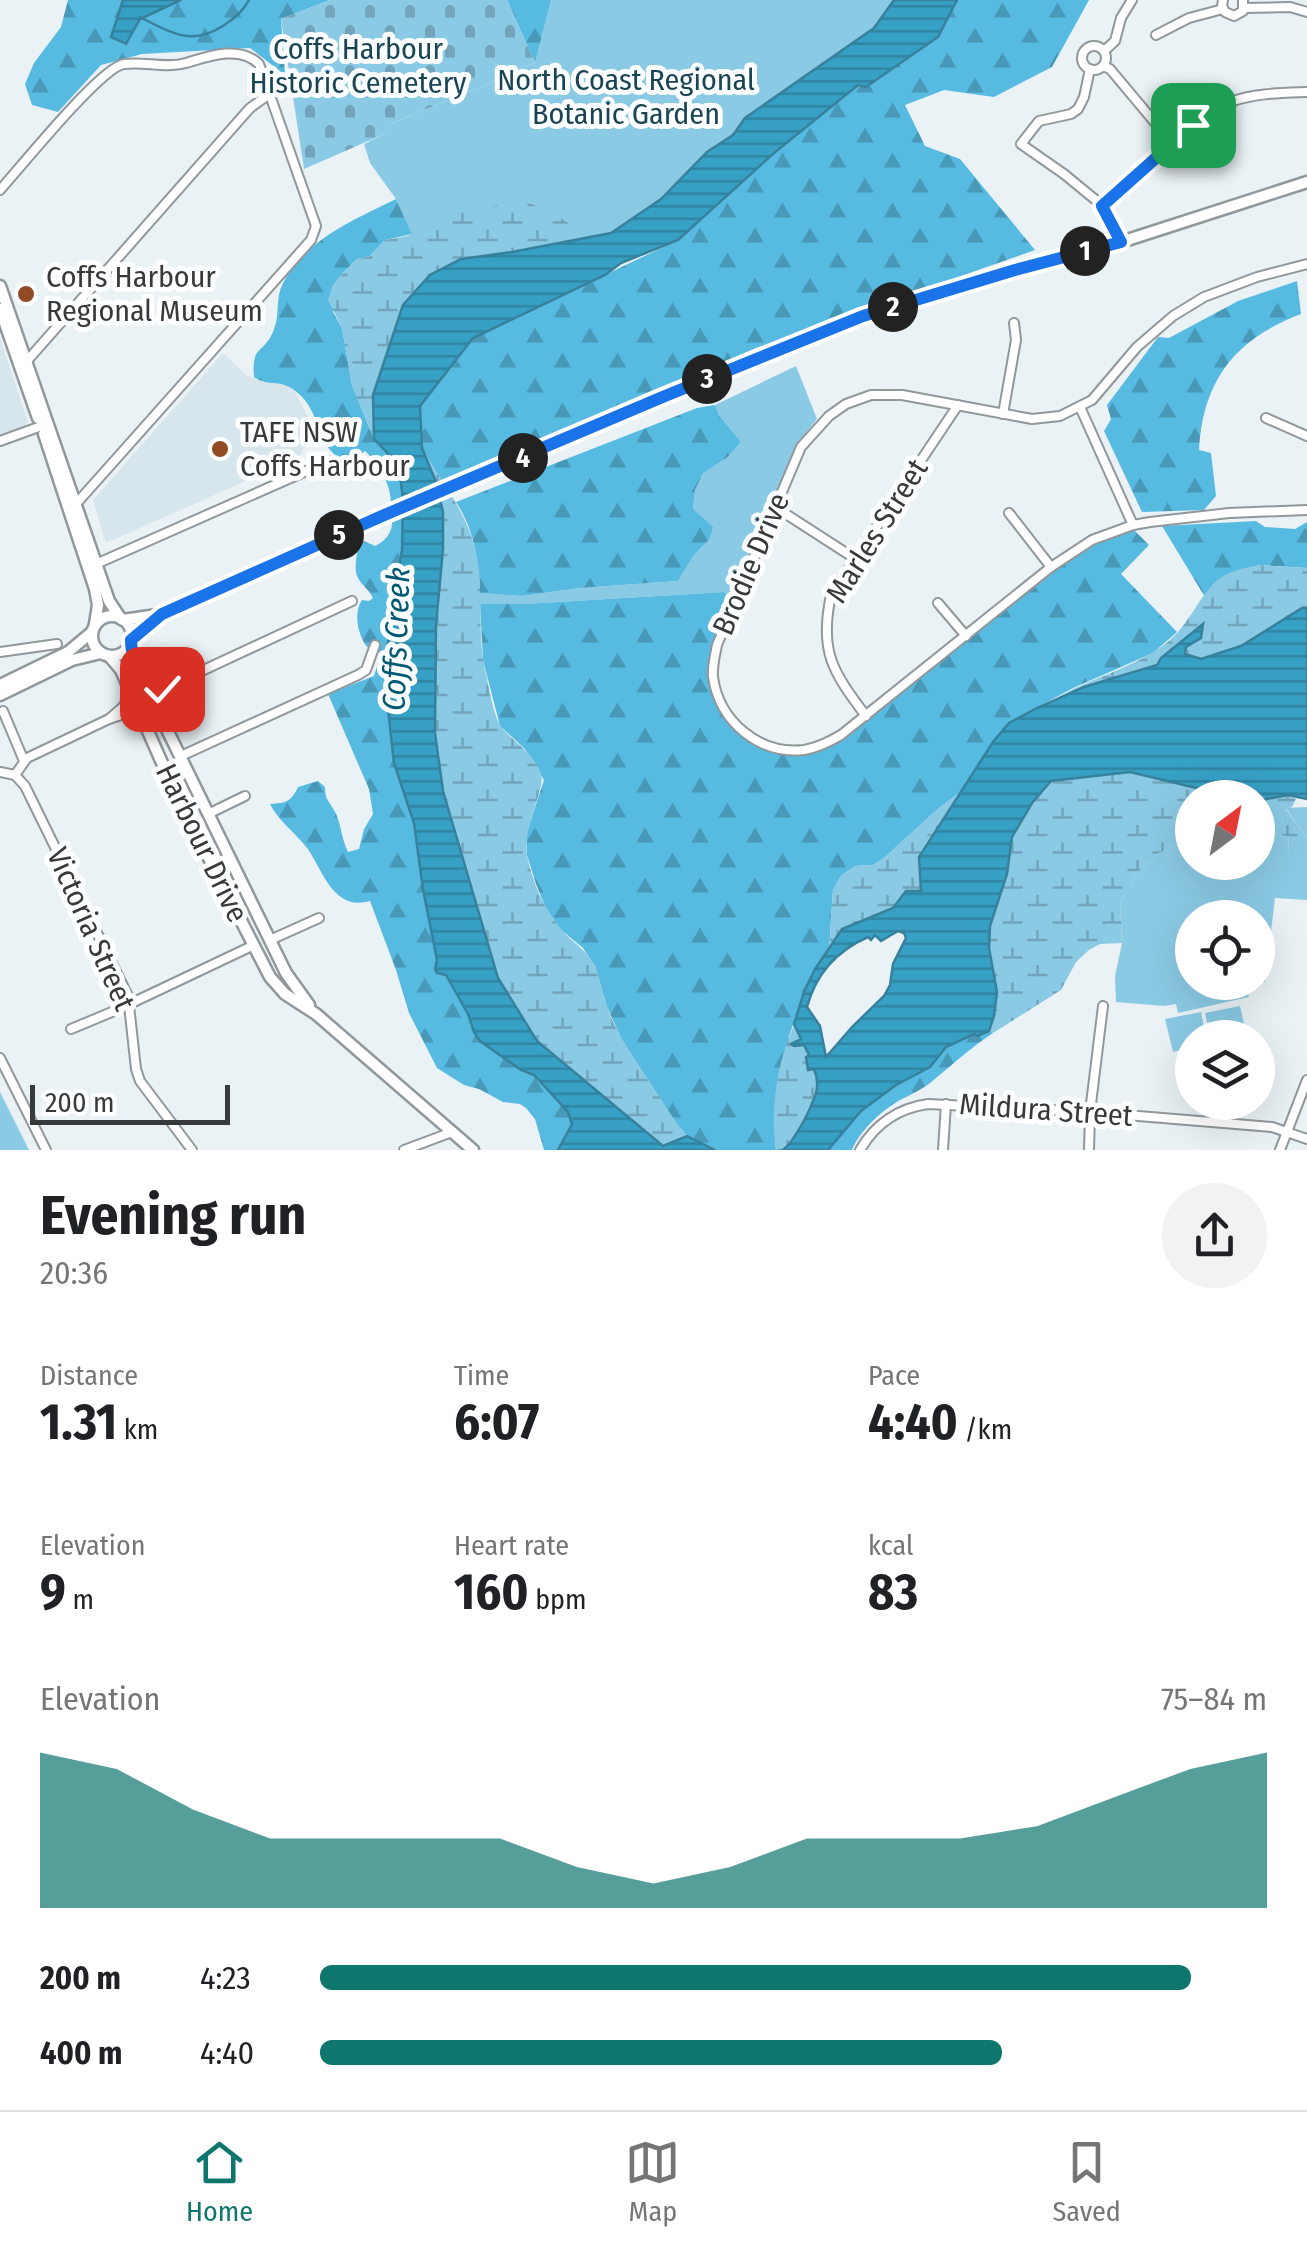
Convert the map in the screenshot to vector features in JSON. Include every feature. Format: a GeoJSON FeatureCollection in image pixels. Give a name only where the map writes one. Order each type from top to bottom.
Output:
{"type":"FeatureCollection","features":[{"type":"Feature","properties":{"kind":"street"},"geometry":{"type":"LineString","coordinates":[[1104,51],[1118,37],[1132,0]]}},
{"type":"Feature","properties":{"kind":"street"},"geometry":{"type":"LineString","coordinates":[[1156,35],[1223,5],[1227,14],[1234,16],[1240,14],[1243,4],[1290,6],[1307,12]]}},
{"type":"Feature","properties":{"kind":"street"},"geometry":{"type":"LineString","coordinates":[[1090,69],[1083,62],[1084,52],[1092,46],[1104,51],[1103,66]]}},
{"type":"Feature","properties":{"kind":"street"},"geometry":{"type":"LineString","coordinates":[[0,190],[98,80],[121,64],[174,66],[230,53],[248,55],[259,64],[316,226],[311,240],[75,505]]}},
{"type":"Feature","properties":{"kind":"street"},"geometry":{"type":"LineString","coordinates":[[1090,69],[1110,69],[1172,143]]}},
{"type":"Feature","properties":{"kind":"street"},"geometry":{"type":"LineString","coordinates":[[1090,69],[1078,109],[1040,121],[1020,144],[1102,206],[1121,242]]}},
{"type":"Feature","properties":{"kind":"street"},"geometry":{"type":"LineString","coordinates":[[1102,206],[1212,111],[1270,93],[1307,92]]}},
{"type":"Feature","properties":{"kind":"street"},"geometry":{"type":"LineString","coordinates":[[26,362],[250,108],[268,94]]}},
{"type":"Feature","properties":{"kind":"street"},"geometry":{"type":"LineString","coordinates":[[0,685],[68,652],[104,618],[162,614],[382,516],[863,316],[1121,242],[1307,182]]}},
{"type":"Feature","properties":{"kind":"street"},"geometry":{"type":"LineString","coordinates":[[1133,525],[1080,407],[1092,400],[1127,358],[1173,316],[1204,296],[1307,264]]}},
{"type":"Feature","properties":{"kind":"street"},"geometry":{"type":"LineString","coordinates":[[0,286],[95,589],[98,605],[93,644],[105,655]]}},
{"type":"Feature","properties":{"kind":"street"},"geometry":{"type":"LineString","coordinates":[[0,309],[109,601],[130,629],[131,642]]}},
{"type":"Feature","properties":{"kind":"street"},"geometry":{"type":"LineString","coordinates":[[1003,414],[1016,340],[1014,323]]}},
{"type":"Feature","properties":{"kind":"street","name":"Brodie Drive"},"geometry":{"type":"LineString","coordinates":[[1080,407],[1041,419],[902,395],[871,394],[829,416],[800,447],[717,645],[713,669],[720,700],[739,728],[758,742],[780,750],[805,750],[841,735],[1051,567],[1092,540],[1133,525],[1228,513],[1307,510]]}},
{"type":"Feature","properties":{"kind":"street","name":"Marles Street"},"geometry":{"type":"LineString","coordinates":[[866,716],[833,666],[826,641],[831,594],[958,405]]}},
{"type":"Feature","properties":{"kind":"street"},"geometry":{"type":"LineString","coordinates":[[1266,418],[1307,436]]}},
{"type":"Feature","properties":{"kind":"street"},"geometry":{"type":"LineString","coordinates":[[0,441],[44,425]]}},
{"type":"Feature","properties":{"kind":"street"},"geometry":{"type":"LineString","coordinates":[[96,564],[328,462]]}},
{"type":"Feature","properties":{"kind":"street"},"geometry":{"type":"LineString","coordinates":[[775,507],[854,558]]}},
{"type":"Feature","properties":{"kind":"street"},"geometry":{"type":"LineString","coordinates":[[1010,513],[1051,567]]}},
{"type":"Feature","properties":{"kind":"street"},"geometry":{"type":"LineString","coordinates":[[109,719],[124,706],[130,690],[150,695],[352,601]]}},
{"type":"Feature","properties":{"kind":"street"},"geometry":{"type":"LineString","coordinates":[[938,603],[966,636]]}},
{"type":"Feature","properties":{"kind":"street"},"geometry":{"type":"LineString","coordinates":[[0,694],[62,664],[122,654],[162,614]]}},
{"type":"Feature","properties":{"kind":"street","name":"Harbour Drive"},"geometry":{"type":"LineString","coordinates":[[131,642],[135,664],[270,940],[294,987],[316,1014]]}},
{"type":"Feature","properties":{"kind":"street"},"geometry":{"type":"LineString","coordinates":[[0,652],[57,644]]}},
{"type":"Feature","properties":{"kind":"street"},"geometry":{"type":"LineString","coordinates":[[181,756],[358,675],[366,670],[374,644]]}},
{"type":"Feature","properties":{"kind":"street","name":"Harbour Drive"},"geometry":{"type":"LineString","coordinates":[[105,655],[121,670],[174,790],[270,977],[473,1150]]}},
{"type":"Feature","properties":{"kind":"street"},"geometry":{"type":"LineString","coordinates":[[4,712],[24,761]]}},
{"type":"Feature","properties":{"kind":"street"},"geometry":{"type":"LineString","coordinates":[[0,772],[14,775],[24,761],[109,719],[124,714],[142,716]]}},
{"type":"Feature","properties":{"kind":"street","name":"Victoria Street"},"geometry":{"type":"LineString","coordinates":[[14,775],[25,786],[130,1003],[138,1076],[192,1150]]}},
{"type":"Feature","properties":{"kind":"street"},"geometry":{"type":"LineString","coordinates":[[208,814],[245,796]]}},
{"type":"Feature","properties":{"kind":"street"},"geometry":{"type":"LineString","coordinates":[[270,940],[319,918]]}},
{"type":"Feature","properties":{"kind":"street"},"geometry":{"type":"LineString","coordinates":[[71,1029],[252,946]]}},
{"type":"Feature","properties":{"kind":"street"},"geometry":{"type":"LineString","coordinates":[[1088,1150],[1103,1006]]}},
{"type":"Feature","properties":{"kind":"street"},"geometry":{"type":"LineString","coordinates":[[0,1058],[46,1150]]}},
{"type":"Feature","properties":{"kind":"street"},"geometry":{"type":"LineString","coordinates":[[1280,1150],[1307,1080]]}},
{"type":"Feature","properties":{"kind":"street"},"geometry":{"type":"LineString","coordinates":[[943,1150],[946,1104]]}},
{"type":"Feature","properties":{"kind":"street","name":"Mildura Street"},"geometry":{"type":"LineString","coordinates":[[860,1150],[878,1128],[909,1106],[946,1104],[1272,1127],[1307,1139]]}},
{"type":"Feature","properties":{"kind":"street"},"geometry":{"type":"LineString","coordinates":[[404,1150],[452,1132]]}},
{"type":"Feature","properties":{"kind":"shaded area"},"geometry":{"type":"Polygon","coordinates":[[[0,338],[28,422],[0,434],[0,338]]]}},
{"type":"Feature","properties":{"kind":"shaded area","name":"TAFE NSW Coffs Harbour"},"geometry":{"type":"Polygon","coordinates":[[[223,353],[247,376],[290,383],[312,424],[300,457],[106,543],[93,500],[223,353]]]}},
{"type":"Feature","properties":{"kind":"green space"},"geometry":{"type":"Polygon","coordinates":[[[68,0],[123,0],[111,37],[125,45],[140,19],[181,0],[330,0],[281,19],[285,75],[250,48],[142,54],[101,65],[58,112],[32,105],[25,84],[34,63],[61,27],[68,0]]]}},
{"type":"Feature","properties":{"kind":"green space","name":"Coffs Harbour Historic Cemetery"},"geometry":{"type":"Polygon","coordinates":[[[330,0],[507,0],[535,63],[393,123],[382,135],[304,169],[281,19],[330,0]]]}},
{"type":"Feature","properties":{"kind":"green space"},"geometry":{"type":"Polygon","coordinates":[[[507,0],[551,0],[535,63],[507,0]]]}},
{"type":"Feature","properties":{"kind":"green space","name":"North Coast Regional Botanic Garden"},"geometry":{"type":"Polygon","coordinates":[[[551,0],[894,0],[874,28],[745,118],[733,135],[707,152],[661,199],[611,233],[430,275],[396,199],[370,163],[364,144],[382,135],[393,123],[535,63],[551,0]]]}},
{"type":"Feature","properties":{"kind":"green space"},"geometry":{"type":"Polygon","coordinates":[[[957,0],[1089,0],[1052,67],[994,97],[944,90],[905,105],[925,146],[960,159],[1035,250],[756,348],[513,454],[441,481],[422,448],[420,406],[473,338],[678,240],[774,153],[858,85],[866,87],[938,37],[957,0]]]}},
{"type":"Feature","properties":{"kind":"green space"},"geometry":{"type":"Polygon","coordinates":[[[396,199],[412,234],[385,240],[370,256],[357,259],[332,287],[333,312],[342,328],[352,385],[374,439],[399,465],[403,502],[391,508],[387,484],[371,457],[365,451],[346,461],[335,454],[299,394],[287,386],[254,377],[254,366],[257,354],[274,329],[281,289],[304,254],[332,232],[396,199]]]}},
{"type":"Feature","properties":{"kind":"green space"},"geometry":{"type":"Polygon","coordinates":[[[528,202],[564,220],[586,237],[461,259],[430,275],[403,305],[373,395],[374,439],[352,386],[342,328],[328,300],[332,287],[357,259],[370,256],[385,240],[407,236],[455,214],[528,202]]]}},
{"type":"Feature","properties":{"kind":"green space"},"geometry":{"type":"Polygon","coordinates":[[[1297,281],[1301,314],[1258,336],[1241,350],[1227,365],[1207,403],[1199,450],[1211,453],[1216,496],[1204,510],[1142,512],[1104,431],[1111,419],[1107,405],[1158,337],[1169,338],[1238,301],[1297,281]]]}},
{"type":"Feature","properties":{"kind":"green space"},"geometry":{"type":"Polygon","coordinates":[[[796,366],[817,419],[798,443],[731,597],[724,592],[480,604],[480,593],[522,596],[678,581],[709,540],[693,509],[695,490],[703,472],[728,457],[741,442],[715,405],[796,366]]]}},
{"type":"Feature","properties":{"kind":"green space"},"geometry":{"type":"Polygon","coordinates":[[[715,405],[741,442],[728,457],[703,473],[695,490],[693,509],[713,527],[709,540],[678,581],[522,596],[480,593],[474,546],[456,502],[697,408],[715,405]]]}},
{"type":"Feature","properties":{"kind":"green space"},"geometry":{"type":"Polygon","coordinates":[[[422,448],[458,506],[476,553],[483,658],[496,716],[502,728],[534,760],[541,774],[526,844],[532,875],[556,922],[593,963],[620,1035],[687,1136],[663,1147],[537,1041],[498,978],[443,791],[435,733],[436,625],[443,549],[422,448]]]}},
{"type":"Feature","properties":{"kind":"green space"},"geometry":{"type":"Polygon","coordinates":[[[402,518],[402,550],[390,618],[385,683],[394,763],[414,823],[437,964],[480,1041],[534,1075],[568,1112],[572,1123],[558,1150],[544,1150],[535,1119],[526,1108],[464,1085],[437,1068],[409,1013],[370,901],[358,903],[339,896],[307,848],[270,804],[287,801],[298,787],[318,781],[325,787],[348,852],[359,849],[373,814],[369,789],[328,694],[374,676],[377,645],[367,647],[357,617],[362,600],[373,598],[357,574],[356,557],[359,544],[379,544],[390,533],[392,521],[402,518]]]}},
{"type":"Feature","properties":{"kind":"green space"},"geometry":{"type":"Polygon","coordinates":[[[1256,521],[1265,527],[1295,529],[1307,522],[1307,568],[1259,565],[1215,583],[1205,597],[1162,526],[1256,521]]]}},
{"type":"Feature","properties":{"kind":"green space"},"geometry":{"type":"Polygon","coordinates":[[[1135,531],[1149,545],[1121,574],[1177,632],[1153,653],[1073,688],[1009,723],[962,791],[884,858],[873,865],[855,866],[841,876],[833,890],[829,950],[805,992],[777,1084],[776,1150],[715,1150],[687,1136],[622,1040],[595,966],[583,948],[560,929],[536,884],[527,855],[526,835],[544,780],[525,749],[500,726],[483,660],[480,604],[724,592],[731,597],[714,660],[719,700],[739,728],[780,750],[824,744],[1051,567],[1106,534],[1135,531]]]}},
{"type":"Feature","properties":{"kind":"green space"},"geometry":{"type":"Polygon","coordinates":[[[1259,565],[1307,568],[1307,608],[1241,646],[1201,659],[1185,654],[1185,647],[1203,626],[1157,665],[1052,701],[1158,649],[1177,633],[1215,582],[1259,565]]]}},
{"type":"Feature","properties":{"kind":"green space"},"geometry":{"type":"Polygon","coordinates":[[[1130,772],[1175,783],[1175,846],[1159,853],[1138,872],[1120,903],[1122,943],[1100,944],[1089,950],[1076,962],[1061,990],[993,1033],[989,1031],[997,992],[989,948],[990,926],[1007,874],[1012,837],[1032,803],[1051,781],[1130,772]]]}},
{"type":"Feature","properties":{"kind":"green space"},"geometry":{"type":"Polygon","coordinates":[[[962,791],[919,857],[921,891],[906,891],[893,907],[842,929],[829,950],[833,890],[841,876],[855,866],[873,865],[884,858],[962,791]]]}},
{"type":"Feature","properties":{"kind":"green space"},"geometry":{"type":"Polygon","coordinates":[[[1288,795],[1296,799],[1286,809],[1305,836],[1295,856],[1288,852],[1289,838],[1281,834],[1283,816],[1275,815],[1275,797],[1288,795]]]}},
{"type":"Feature","properties":{"kind":"green space"},"geometry":{"type":"Polygon","coordinates":[[[1307,807],[1307,900],[1175,900],[1175,1000],[1236,1000],[1178,1013],[1176,1004],[1116,1002],[1115,976],[1122,943],[1120,903],[1138,872],[1159,853],[1175,846],[1175,880],[1275,880],[1275,814],[1283,816],[1282,834],[1289,838],[1288,852],[1295,855],[1305,836],[1286,808],[1307,807]]]}},
{"type":"Feature","properties":{"kind":"green space"},"geometry":{"type":"Polygon","coordinates":[[[1240,1006],[1243,1020],[1206,1020],[1205,1013],[1240,1006]]]}},
{"type":"Feature","properties":{"kind":"green space"},"geometry":{"type":"Polygon","coordinates":[[[1201,1012],[1203,1020],[1175,1020],[1173,1052],[1165,1019],[1201,1012]]]}},
{"type":"Feature","properties":{"kind":"green space"},"geometry":{"type":"Polygon","coordinates":[[[794,1025],[801,1039],[792,1043],[804,1044],[809,1070],[814,1069],[817,1074],[816,1092],[791,1144],[776,1150],[776,1086],[794,1025]]]}},
{"type":"Feature","properties":{"kind":"green space"},"geometry":{"type":"Polygon","coordinates":[[[974,1033],[977,1036],[993,1033],[930,1083],[880,1114],[852,1150],[828,1150],[861,1111],[896,1085],[930,1067],[946,1047],[974,1033]]]}},
{"type":"Feature","properties":{"kind":"green space"},"geometry":{"type":"Polygon","coordinates":[[[0,1092],[29,1150],[0,1150],[0,1092]]]}},
{"type":"Feature","properties":{"kind":"water"},"geometry":{"type":"Polygon","coordinates":[[[123,0],[181,0],[140,19],[126,44],[111,37],[123,0]]]}},
{"type":"Feature","properties":{"kind":"water","name":"Coffs Creek"},"geometry":{"type":"Polygon","coordinates":[[[894,0],[957,0],[938,37],[866,87],[858,85],[774,153],[678,240],[621,263],[605,275],[473,338],[420,406],[422,448],[443,512],[435,733],[443,791],[498,978],[537,1041],[663,1146],[687,1136],[715,1150],[558,1150],[572,1124],[568,1112],[534,1075],[480,1041],[446,975],[435,969],[437,960],[414,823],[394,763],[385,682],[390,618],[402,550],[403,500],[399,465],[374,439],[373,395],[403,305],[430,275],[461,259],[611,233],[661,199],[707,152],[733,135],[745,118],[874,28],[894,0]]]}},
{"type":"Feature","properties":{"kind":"water"},"geometry":{"type":"Polygon","coordinates":[[[1307,608],[1307,799],[1288,795],[1275,798],[1275,780],[1175,783],[1130,772],[1051,781],[1032,803],[1012,837],[1007,874],[990,926],[989,948],[997,992],[989,1031],[946,1047],[930,1067],[896,1085],[861,1111],[828,1150],[783,1150],[802,1124],[817,1090],[816,1075],[814,1069],[808,1070],[809,1055],[804,1045],[791,1044],[801,1039],[794,1024],[815,969],[842,929],[893,908],[906,891],[921,891],[919,857],[1009,723],[1084,687],[1157,665],[1203,624],[1201,638],[1186,647],[1185,654],[1201,659],[1241,646],[1307,608]],[[898,931],[881,941],[875,935],[871,940],[868,937],[837,956],[822,974],[807,1007],[820,1026],[826,1057],[884,996],[906,938],[898,931]]]}},
{"type":"Feature","properties":{"kind":"waterway"},"geometry":{"type":"LineString","coordinates":[[140,17],[176,33],[196,36],[222,26],[249,0]]}},
{"type":"Feature","properties":{"kind":"place","name":"Coffs Harbour Regional Museum"},"geometry":{"type":"Point","coordinates":[26,294]}},
{"type":"Feature","properties":{"kind":"place","name":"TAFE NSW Coffs Harbour"},"geometry":{"type":"Point","coordinates":[220,449]}},
{"type":"Feature","properties":{"kind":"route"},"geometry":{"type":"LineString","coordinates":[[162,689],[150,695],[130,644],[162,614],[382,516],[863,316],[1121,242],[1102,206],[1193,125]]}}]}
